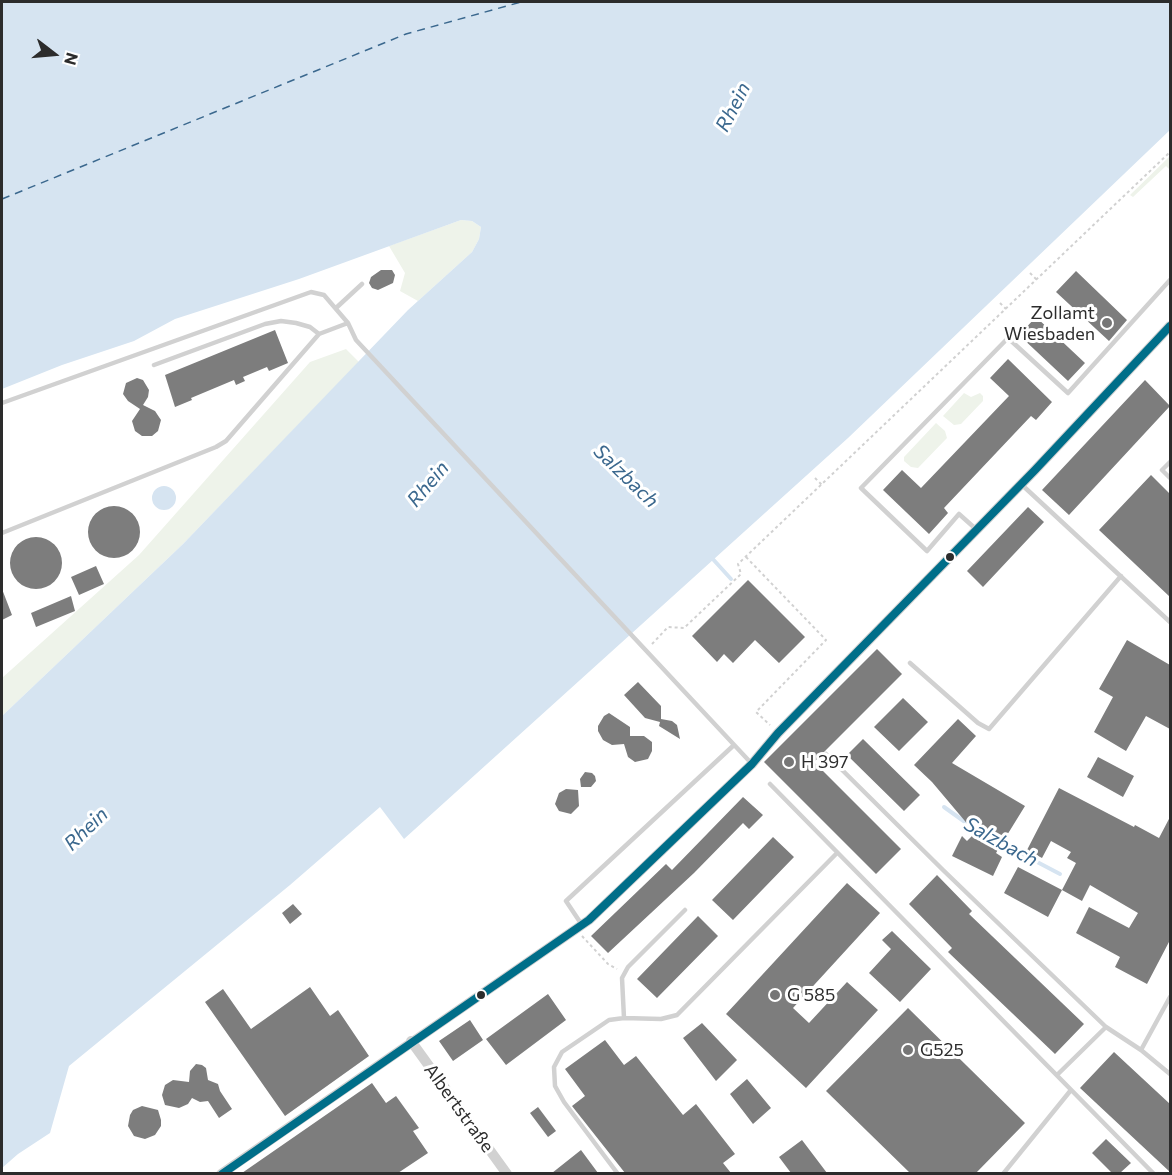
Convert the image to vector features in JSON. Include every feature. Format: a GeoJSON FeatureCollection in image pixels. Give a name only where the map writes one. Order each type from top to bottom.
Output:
{"type":"FeatureCollection","features":[{"type":"Feature","properties":{"kind":"street"},"geometry":{"type":"LineString","coordinates":[[221,1173],[582,925],[752,764],[778,733],[977,530],[1170,326]]}},
{"type":"Feature","properties":{"kind":"street","name":"Albertstraße"},"geometry":{"type":"LineString","coordinates":[[411,1041],[507,1173]]}},
{"type":"Feature","properties":{"kind":"lane"},"geometry":{"type":"LineString","coordinates":[[977,530],[959,514],[927,550],[861,488],[1008,338],[1068,393],[1170,280]]}},
{"type":"Feature","properties":{"kind":"lane"},"geometry":{"type":"LineString","coordinates":[[336,308],[362,285]]}},
{"type":"Feature","properties":{"kind":"lane"},"geometry":{"type":"LineString","coordinates":[[2,403],[311,292],[324,295],[348,322],[356,340],[752,764]]}},
{"type":"Feature","properties":{"kind":"lane"},"geometry":{"type":"LineString","coordinates":[[154,365],[265,324],[281,321],[310,327],[319,334]]}},
{"type":"Feature","properties":{"kind":"lane"},"geometry":{"type":"LineString","coordinates":[[2,533],[226,441],[319,334],[348,322]]}},
{"type":"Feature","properties":{"kind":"lane"},"geometry":{"type":"LineString","coordinates":[[1170,462],[1162,470],[1170,478]]}},
{"type":"Feature","properties":{"kind":"lane"},"geometry":{"type":"LineString","coordinates":[[1021,484],[1170,622]]}},
{"type":"Feature","properties":{"kind":"lane"},"geometry":{"type":"LineString","coordinates":[[910,663],[978,723],[989,729],[1121,576]]}},
{"type":"Feature","properties":{"kind":"lane"},"geometry":{"type":"LineString","coordinates":[[582,925],[566,902],[734,745]]}},
{"type":"Feature","properties":{"kind":"lane"},"geometry":{"type":"LineString","coordinates":[[826,754],[1106,1027],[1141,1050],[1170,1074]]}},
{"type":"Feature","properties":{"kind":"lane"},"geometry":{"type":"LineString","coordinates":[[770,784],[836,854],[1154,1173]]}},
{"type":"Feature","properties":{"kind":"lane"},"geometry":{"type":"LineString","coordinates":[[618,1173],[564,1102],[555,1086],[554,1067],[562,1052],[609,1020],[661,1019],[677,1015],[836,854]]}},
{"type":"Feature","properties":{"kind":"lane"},"geometry":{"type":"LineString","coordinates":[[624,1018],[622,978],[625,972],[685,910]]}},
{"type":"Feature","properties":{"kind":"lane"},"geometry":{"type":"LineString","coordinates":[[1141,1050],[1170,996]]}},
{"type":"Feature","properties":{"kind":"lane"},"geometry":{"type":"LineString","coordinates":[[1057,1075],[1106,1027]]}},
{"type":"Feature","properties":{"kind":"lane"},"geometry":{"type":"LineString","coordinates":[[1003,1173],[1071,1090]]}},
{"type":"Feature","properties":{"kind":"path"},"geometry":{"type":"LineString","coordinates":[[645,650],[668,627],[684,628],[741,574],[738,564],[1170,152]]}},
{"type":"Feature","properties":{"kind":"path"},"geometry":{"type":"LineString","coordinates":[[1030,273],[1036,280]]}},
{"type":"Feature","properties":{"kind":"path"},"geometry":{"type":"LineString","coordinates":[[1000,303],[1006,309]]}},
{"type":"Feature","properties":{"kind":"path"},"geometry":{"type":"LineString","coordinates":[[815,478],[822,485]]}},
{"type":"Feature","properties":{"kind":"path"},"geometry":{"type":"LineString","coordinates":[[746,557],[826,640],[756,712],[778,733]]}},
{"type":"Feature","properties":{"kind":"path"},"geometry":{"type":"LineString","coordinates":[[585,940],[608,964],[625,972]]}},
{"type":"Feature","properties":{"kind":"shaded area"},"geometry":{"type":"Polygon","coordinates":[[[1170,156],[1170,170],[1166,166],[1133,197],[1130,195],[1170,156]]]}},
{"type":"Feature","properties":{"kind":"shaded area"},"geometry":{"type":"Polygon","coordinates":[[[461,220],[472,221],[481,227],[479,239],[472,252],[418,301],[400,291],[405,273],[389,246],[461,220]]]}},
{"type":"Feature","properties":{"kind":"shaded area"},"geometry":{"type":"Polygon","coordinates":[[[346,349],[359,362],[183,544],[2,716],[2,678],[139,555],[310,362],[346,349]]]}},
{"type":"Feature","properties":{"kind":"shaded area"},"geometry":{"type":"Polygon","coordinates":[[[964,393],[971,397],[980,393],[983,401],[961,424],[954,425],[943,416],[964,393]]]}},
{"type":"Feature","properties":{"kind":"shaded area"},"geometry":{"type":"Polygon","coordinates":[[[936,423],[945,431],[947,438],[918,468],[911,467],[904,461],[904,457],[936,423]]]}},
{"type":"Feature","properties":{"kind":"water","name":"Rhein"},"geometry":{"type":"Polygon","coordinates":[[[2,2],[1170,2],[1170,130],[848,438],[404,839],[380,807],[290,885],[69,1066],[50,1133],[18,1154],[2,1168],[2,716],[183,544],[408,310],[472,252],[479,239],[481,227],[472,221],[461,220],[299,279],[175,319],[134,341],[62,365],[2,389],[2,2]]]}},
{"type":"Feature","properties":{"kind":"water"},"geometry":{"type":"Polygon","coordinates":[[[164,486],[173,489],[176,498],[173,507],[164,510],[155,507],[152,498],[155,489],[164,486]]]}},
{"type":"Feature","properties":{"kind":"building"},"geometry":{"type":"Polygon","coordinates":[[[381,270],[392,270],[395,275],[393,283],[378,290],[372,288],[369,283],[371,277],[381,270]]]}},
{"type":"Feature","properties":{"kind":"building"},"geometry":{"type":"Polygon","coordinates":[[[1076,271],[1127,320],[1109,341],[1056,292],[1076,271]]]}},
{"type":"Feature","properties":{"kind":"building"},"geometry":{"type":"Polygon","coordinates":[[[1036,317],[1085,363],[1068,381],[1019,335],[1036,317]]]}},
{"type":"Feature","properties":{"kind":"building"},"geometry":{"type":"Polygon","coordinates":[[[275,330],[288,363],[269,371],[267,367],[243,377],[245,381],[236,385],[234,380],[175,407],[165,375],[275,330]]]}},
{"type":"Feature","properties":{"kind":"building"},"geometry":{"type":"Polygon","coordinates":[[[1008,359],[1052,402],[1036,420],[1031,416],[944,508],[948,513],[929,534],[883,490],[902,470],[921,488],[1009,396],[990,378],[1008,359]]]}},
{"type":"Feature","properties":{"kind":"building"},"geometry":{"type":"Polygon","coordinates":[[[137,378],[143,380],[149,390],[143,405],[155,411],[161,420],[158,431],[152,436],[142,436],[135,431],[132,421],[140,409],[128,401],[123,394],[126,383],[137,378]]]}},
{"type":"Feature","properties":{"kind":"building"},"geometry":{"type":"Polygon","coordinates":[[[1145,380],[1170,406],[1069,515],[1042,490],[1145,380]]]}},
{"type":"Feature","properties":{"kind":"building"},"geometry":{"type":"Polygon","coordinates":[[[1151,475],[1170,494],[1170,597],[1099,530],[1151,475]]]}},
{"type":"Feature","properties":{"kind":"building"},"geometry":{"type":"Polygon","coordinates":[[[109,506],[119,506],[133,513],[140,532],[133,551],[119,558],[109,558],[99,554],[92,547],[88,537],[88,527],[92,517],[99,510],[109,506]]]}},
{"type":"Feature","properties":{"kind":"building"},"geometry":{"type":"Polygon","coordinates":[[[1028,507],[1044,522],[983,587],[967,571],[1028,507]]]}},
{"type":"Feature","properties":{"kind":"building"},"geometry":{"type":"Polygon","coordinates":[[[31,537],[41,537],[50,541],[58,549],[62,563],[58,577],[50,585],[41,589],[31,589],[22,585],[14,577],[10,568],[10,558],[14,549],[22,541],[31,537]]]}},
{"type":"Feature","properties":{"kind":"building"},"geometry":{"type":"Polygon","coordinates":[[[96,566],[104,584],[79,595],[71,577],[96,566]]]}},
{"type":"Feature","properties":{"kind":"building"},"geometry":{"type":"Polygon","coordinates":[[[748,580],[805,637],[779,663],[755,640],[733,663],[724,654],[717,662],[692,636],[748,580]]]}},
{"type":"Feature","properties":{"kind":"building"},"geometry":{"type":"Polygon","coordinates":[[[2,589],[12,615],[2,620],[2,589]]]}},
{"type":"Feature","properties":{"kind":"building"},"geometry":{"type":"Polygon","coordinates":[[[71,596],[75,611],[36,627],[31,613],[71,596]]]}},
{"type":"Feature","properties":{"kind":"building"},"geometry":{"type":"Polygon","coordinates":[[[1127,640],[1170,665],[1170,729],[1146,716],[1126,751],[1094,732],[1113,697],[1099,689],[1127,640]]]}},
{"type":"Feature","properties":{"kind":"building","name":"H 397"},"geometry":{"type":"Polygon","coordinates":[[[877,649],[902,674],[814,762],[901,849],[876,874],[764,762],[877,649]]]}},
{"type":"Feature","properties":{"kind":"building"},"geometry":{"type":"Polygon","coordinates":[[[638,682],[661,706],[661,719],[672,721],[677,725],[680,739],[659,726],[660,722],[645,718],[624,695],[638,682]]]}},
{"type":"Feature","properties":{"kind":"building"},"geometry":{"type":"Polygon","coordinates":[[[903,698],[928,722],[899,751],[874,727],[903,698]]]}},
{"type":"Feature","properties":{"kind":"building"},"geometry":{"type":"Polygon","coordinates":[[[609,713],[630,727],[630,736],[644,736],[652,742],[652,751],[648,759],[635,762],[628,757],[624,744],[612,745],[603,740],[598,726],[604,716],[609,713]]]}},
{"type":"Feature","properties":{"kind":"building"},"geometry":{"type":"Polygon","coordinates":[[[958,719],[976,736],[952,763],[1025,806],[996,853],[1002,857],[993,876],[952,856],[962,836],[967,841],[975,833],[932,782],[914,765],[958,719]]]}},
{"type":"Feature","properties":{"kind":"building"},"geometry":{"type":"Polygon","coordinates":[[[863,739],[920,795],[904,811],[847,755],[863,739]]]}},
{"type":"Feature","properties":{"kind":"building"},"geometry":{"type":"Polygon","coordinates":[[[1098,757],[1134,776],[1123,797],[1087,777],[1098,757]]]}},
{"type":"Feature","properties":{"kind":"building"},"geometry":{"type":"Polygon","coordinates":[[[585,772],[595,776],[596,781],[591,787],[581,787],[580,779],[585,772]]]}},
{"type":"Feature","properties":{"kind":"building"},"geometry":{"type":"Polygon","coordinates":[[[1059,788],[1159,838],[1170,817],[1170,940],[1147,984],[1115,967],[1120,957],[1076,933],[1089,907],[1129,928],[1138,913],[1090,885],[1082,901],[1062,890],[1076,863],[1067,858],[1071,852],[1051,841],[1042,858],[1027,850],[1059,788]]]}},
{"type":"Feature","properties":{"kind":"building"},"geometry":{"type":"Polygon","coordinates":[[[566,789],[578,790],[579,806],[571,814],[559,811],[555,804],[559,793],[566,789]]]}},
{"type":"Feature","properties":{"kind":"building"},"geometry":{"type":"Polygon","coordinates":[[[743,797],[763,815],[749,829],[743,823],[694,873],[608,953],[591,936],[666,864],[672,870],[743,797]]]}},
{"type":"Feature","properties":{"kind":"building"},"geometry":{"type":"Polygon","coordinates":[[[773,837],[794,857],[733,920],[712,900],[773,837]]]}},
{"type":"Feature","properties":{"kind":"building"},"geometry":{"type":"Polygon","coordinates":[[[1018,867],[1062,890],[1048,917],[1004,893],[1018,867]]]}},
{"type":"Feature","properties":{"kind":"building"},"geometry":{"type":"Polygon","coordinates":[[[937,875],[972,911],[969,914],[1084,1024],[1055,1054],[948,952],[952,948],[909,904],[937,875]]]}},
{"type":"Feature","properties":{"kind":"building","name":"G 585"},"geometry":{"type":"Polygon","coordinates":[[[847,883],[880,913],[793,1008],[809,1023],[847,982],[878,1010],[806,1088],[726,1014],[847,883]]]}},
{"type":"Feature","properties":{"kind":"building"},"geometry":{"type":"Polygon","coordinates":[[[293,904],[302,914],[290,924],[282,913],[293,904]]]}},
{"type":"Feature","properties":{"kind":"building"},"geometry":{"type":"Polygon","coordinates":[[[698,916],[718,936],[657,998],[637,979],[698,916]]]}},
{"type":"Feature","properties":{"kind":"building"},"geometry":{"type":"Polygon","coordinates":[[[892,931],[931,969],[900,1002],[869,973],[891,949],[882,940],[892,931]]]}},
{"type":"Feature","properties":{"kind":"building"},"geometry":{"type":"Polygon","coordinates":[[[310,987],[330,1016],[338,1010],[369,1056],[285,1116],[205,1002],[223,989],[251,1029],[310,987]]]}},
{"type":"Feature","properties":{"kind":"building"},"geometry":{"type":"Polygon","coordinates":[[[548,994],[566,1020],[506,1065],[486,1039],[548,994]]]}},
{"type":"Feature","properties":{"kind":"building","name":"G525"},"geometry":{"type":"Polygon","coordinates":[[[908,1008],[1025,1123],[976,1173],[910,1173],[826,1091],[908,1008]]]}},
{"type":"Feature","properties":{"kind":"building"},"geometry":{"type":"Polygon","coordinates":[[[470,1020],[483,1040],[453,1061],[439,1041],[470,1020]]]}},
{"type":"Feature","properties":{"kind":"building"},"geometry":{"type":"Polygon","coordinates":[[[702,1023],[737,1060],[716,1081],[683,1038],[702,1023]]]}},
{"type":"Feature","properties":{"kind":"building"},"geometry":{"type":"Polygon","coordinates":[[[605,1040],[624,1065],[636,1056],[683,1115],[696,1104],[735,1154],[723,1163],[731,1173],[625,1173],[572,1106],[585,1096],[565,1069],[605,1040]]]}},
{"type":"Feature","properties":{"kind":"building"},"geometry":{"type":"Polygon","coordinates":[[[1114,1052],[1170,1104],[1170,1172],[1080,1088],[1114,1052]]]}},
{"type":"Feature","properties":{"kind":"building"},"geometry":{"type":"Polygon","coordinates":[[[196,1064],[206,1068],[208,1080],[218,1084],[232,1109],[219,1118],[208,1101],[200,1102],[192,1098],[188,1104],[179,1108],[165,1105],[162,1095],[165,1085],[173,1080],[189,1082],[190,1071],[196,1064]]]}},
{"type":"Feature","properties":{"kind":"building"},"geometry":{"type":"Polygon","coordinates":[[[747,1079],[771,1108],[753,1124],[730,1094],[747,1079]]]}},
{"type":"Feature","properties":{"kind":"building"},"geometry":{"type":"Polygon","coordinates":[[[372,1083],[386,1103],[396,1096],[419,1128],[413,1131],[428,1153],[398,1173],[242,1173],[372,1083]]]}},
{"type":"Feature","properties":{"kind":"building"},"geometry":{"type":"Polygon","coordinates":[[[142,1106],[158,1110],[161,1120],[161,1126],[155,1135],[145,1139],[134,1136],[128,1126],[133,1110],[142,1106]]]}},
{"type":"Feature","properties":{"kind":"building"},"geometry":{"type":"Polygon","coordinates":[[[538,1107],[556,1131],[548,1137],[530,1113],[538,1107]]]}},
{"type":"Feature","properties":{"kind":"building"},"geometry":{"type":"Polygon","coordinates":[[[1106,1139],[1131,1163],[1120,1173],[1112,1173],[1092,1153],[1106,1139]]]}},
{"type":"Feature","properties":{"kind":"building"},"geometry":{"type":"Polygon","coordinates":[[[802,1140],[827,1173],[791,1173],[779,1157],[802,1140]]]}},
{"type":"Feature","properties":{"kind":"building"},"geometry":{"type":"Polygon","coordinates":[[[581,1150],[598,1173],[552,1173],[581,1150]]]}},
{"type":"Feature","properties":{"kind":"waterway","name":"Salzbach"},"geometry":{"type":"LineString","coordinates":[[711,557],[731,579]]}},
{"type":"Feature","properties":{"kind":"waterway","name":"Salzbach"},"geometry":{"type":"LineString","coordinates":[[944,807],[972,827]]}},
{"type":"Feature","properties":{"kind":"waterway","name":"Salzbach"},"geometry":{"type":"LineString","coordinates":[[999,842],[1060,874]]}},
{"type":"Feature","properties":{"kind":"ferry route"},"geometry":{"type":"LineString","coordinates":[[2,199],[406,34],[521,2]]}},
{"type":"Feature","properties":{"kind":"transit line"},"geometry":{"type":"LineString","coordinates":[[222,1174],[589,920],[752,764],[778,733],[1035,470],[1170,326]]}},
{"type":"Feature","properties":{"kind":"place","name":"Zollamt Wiesbaden"},"geometry":{"type":"Point","coordinates":[1107,323]}},
{"type":"Feature","properties":{"kind":"place","name":"H 397"},"geometry":{"type":"Point","coordinates":[789,762]}},
{"type":"Feature","properties":{"kind":"place","name":"G 585"},"geometry":{"type":"Point","coordinates":[775,995]}},
{"type":"Feature","properties":{"kind":"place","name":"G525"},"geometry":{"type":"Point","coordinates":[908,1050]}}]}
